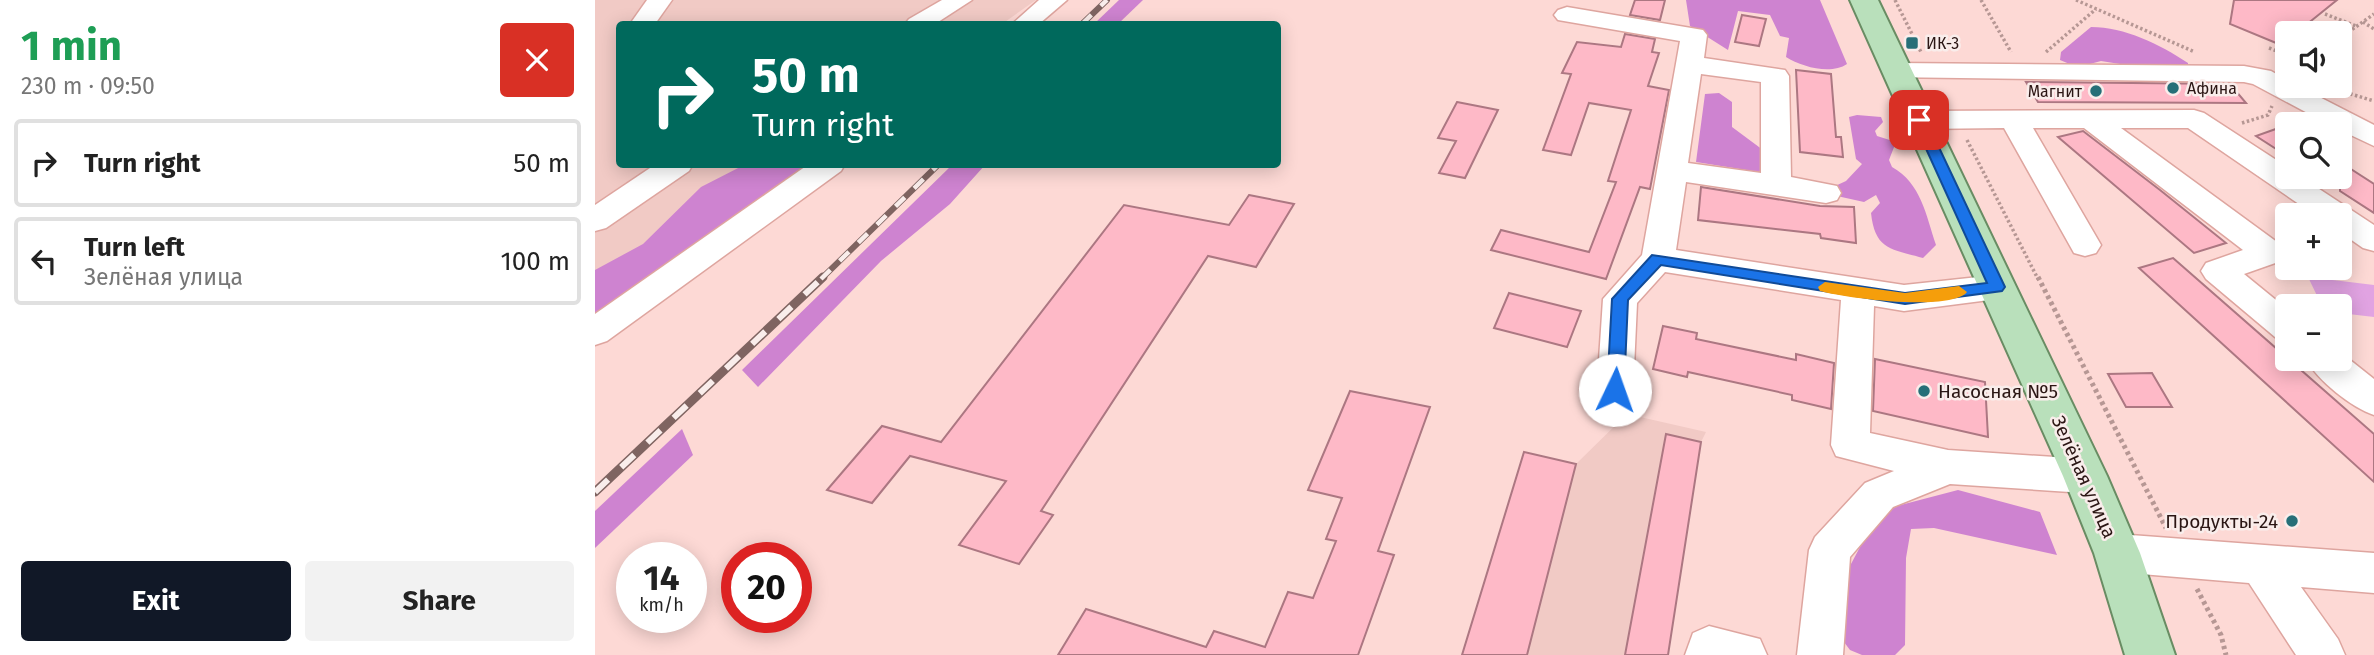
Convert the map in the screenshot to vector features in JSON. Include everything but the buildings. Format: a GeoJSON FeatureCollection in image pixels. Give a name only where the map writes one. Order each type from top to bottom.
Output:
{"type":"FeatureCollection","features":[{"type":"Feature","properties":{"kind":"main road","name":"Зелёная улица"},"geometry":{"type":"LineString","coordinates":[[1864,0],[2085,476],[2117,553],[2150,655]]}},
{"type":"Feature","properties":{"kind":"street"},"geometry":{"type":"LineString","coordinates":[[644,21],[660,0]]}},
{"type":"Feature","properties":{"kind":"street"},"geometry":{"type":"LineString","coordinates":[[923,21],[960,0]]}},
{"type":"Feature","properties":{"kind":"street"},"geometry":{"type":"LineString","coordinates":[[1028,21],[1055,0]]}},
{"type":"Feature","properties":{"kind":"street"},"geometry":{"type":"LineString","coordinates":[[1567,15],[1694,35],[1658,259],[1620,299],[1615,390]]}},
{"type":"Feature","properties":{"kind":"street"},"geometry":{"type":"LineString","coordinates":[[1691,64],[1775,76],[1776,186]]}},
{"type":"Feature","properties":{"kind":"street"},"geometry":{"type":"LineString","coordinates":[[1896,71],[2244,74],[2261,77],[2275,85]]}},
{"type":"Feature","properties":{"kind":"street"},"geometry":{"type":"LineString","coordinates":[[2299,98],[2374,137]]}},
{"type":"Feature","properties":{"kind":"street"},"geometry":{"type":"LineString","coordinates":[[2014,119],[2085,245]]}},
{"type":"Feature","properties":{"kind":"street"},"geometry":{"type":"LineString","coordinates":[[2091,119],[2269,253],[2218,271],[2275,318]]}},
{"type":"Feature","properties":{"kind":"street"},"geometry":{"type":"LineString","coordinates":[[1919,120],[2194,119],[2320,203]]}},
{"type":"Feature","properties":{"kind":"street"},"geometry":{"type":"LineString","coordinates":[[595,220],[667,168]]}},
{"type":"Feature","properties":{"kind":"street"},"geometry":{"type":"LineString","coordinates":[[595,332],[824,168]]}},
{"type":"Feature","properties":{"kind":"street"},"geometry":{"type":"LineString","coordinates":[[1674,171],[1826,193]]}},
{"type":"Feature","properties":{"kind":"street"},"geometry":{"type":"LineString","coordinates":[[2352,225],[2374,240]]}},
{"type":"Feature","properties":{"kind":"street"},"geometry":{"type":"LineString","coordinates":[[1658,259],[1858,293],[1905,298],[1997,287]]}},
{"type":"Feature","properties":{"kind":"street"},"geometry":{"type":"LineString","coordinates":[[1858,293],[1850,445],[1948,467],[2085,476]]}},
{"type":"Feature","properties":{"kind":"street"},"geometry":{"type":"LineString","coordinates":[[2339,371],[2374,400]]}},
{"type":"Feature","properties":{"kind":"street"},"geometry":{"type":"LineString","coordinates":[[1820,655],[1830,550],[1879,495],[1948,467]]}},
{"type":"Feature","properties":{"kind":"street"},"geometry":{"type":"LineString","coordinates":[[2117,553],[2374,573]]}},
{"type":"Feature","properties":{"kind":"street"},"geometry":{"type":"LineString","coordinates":[[2262,566],[2322,655]]}},
{"type":"Feature","properties":{"kind":"street"},"geometry":{"type":"LineString","coordinates":[[1708,655],[1709,648],[1744,655]]}},
{"type":"Feature","properties":{"kind":"path"},"geometry":{"type":"LineString","coordinates":[[1895,0],[1932,71]]}},
{"type":"Feature","properties":{"kind":"path"},"geometry":{"type":"LineString","coordinates":[[1981,0],[2023,72],[2096,9]]}},
{"type":"Feature","properties":{"kind":"path"},"geometry":{"type":"LineString","coordinates":[[2076,0],[2244,74]]}},
{"type":"Feature","properties":{"kind":"path"},"geometry":{"type":"LineString","coordinates":[[2325,14],[2357,26]]}},
{"type":"Feature","properties":{"kind":"path"},"geometry":{"type":"LineString","coordinates":[[2352,30],[2374,14]]}},
{"type":"Feature","properties":{"kind":"path"},"geometry":{"type":"LineString","coordinates":[[2363,22],[2374,29]]}},
{"type":"Feature","properties":{"kind":"path"},"geometry":{"type":"LineString","coordinates":[[2269,48],[2275,50]]}},
{"type":"Feature","properties":{"kind":"path"},"geometry":{"type":"LineString","coordinates":[[2352,94],[2374,101]]}},
{"type":"Feature","properties":{"kind":"path"},"geometry":{"type":"LineString","coordinates":[[2213,131],[2268,115],[2276,98]]}},
{"type":"Feature","properties":{"kind":"path"},"geometry":{"type":"LineString","coordinates":[[1957,120],[2221,635],[2226,655]]}},
{"type":"Feature","properties":{"kind":"shaded area"},"geometry":{"type":"Polygon","coordinates":[[[595,0],[1036,0],[1006,21],[616,21],[616,168],[804,168],[595,319],[595,0]]]}},
{"type":"Feature","properties":{"kind":"shaded area"},"geometry":{"type":"Polygon","coordinates":[[[1119,0],[1143,0],[1121,21],[1097,21],[1119,0]]]}},
{"type":"Feature","properties":{"kind":"shaded area"},"geometry":{"type":"Polygon","coordinates":[[[1686,0],[1820,0],[1847,64],[1825,69],[1808,67],[1793,61],[1786,57],[1789,38],[1780,36],[1770,15],[1738,11],[1728,50],[1690,26],[1686,0]]]}},
{"type":"Feature","properties":{"kind":"shaded area"},"geometry":{"type":"Polygon","coordinates":[[[2091,27],[2116,30],[2141,38],[2188,63],[2188,68],[2145,68],[2101,61],[2072,65],[2060,60],[2061,52],[2091,27]]]}},
{"type":"Feature","properties":{"kind":"shaded area"},"geometry":{"type":"Polygon","coordinates":[[[1719,93],[1732,102],[1732,127],[1763,150],[1765,173],[1696,162],[1705,94],[1719,93]]]}},
{"type":"Feature","properties":{"kind":"shaded area"},"geometry":{"type":"Polygon","coordinates":[[[1849,117],[1881,117],[1883,122],[1875,131],[1877,136],[1896,142],[1889,160],[1892,167],[1910,182],[1916,191],[1936,245],[1923,258],[1894,250],[1881,241],[1876,234],[1871,213],[1880,203],[1876,195],[1864,202],[1837,196],[1833,187],[1846,181],[1862,164],[1856,159],[1849,117]]]}},
{"type":"Feature","properties":{"kind":"shaded area"},"geometry":{"type":"Polygon","coordinates":[[[738,168],[806,168],[595,316],[595,270],[643,244],[701,187],[738,168]]]}},
{"type":"Feature","properties":{"kind":"shaded area"},"geometry":{"type":"Polygon","coordinates":[[[949,168],[982,168],[950,204],[881,261],[758,387],[742,370],[949,168]]]}},
{"type":"Feature","properties":{"kind":"shaded area"},"geometry":{"type":"Polygon","coordinates":[[[2309,280],[2374,285],[2374,317],[2352,314],[2352,294],[2316,294],[2309,280]]]}},
{"type":"Feature","properties":{"kind":"shaded area"},"geometry":{"type":"Polygon","coordinates":[[[1627,414],[1706,432],[1701,442],[1668,655],[1527,655],[1576,464],[1627,414]]]}},
{"type":"Feature","properties":{"kind":"shaded area"},"geometry":{"type":"Polygon","coordinates":[[[682,429],[693,455],[595,548],[595,511],[682,429]]]}},
{"type":"Feature","properties":{"kind":"shaded area"},"geometry":{"type":"Polygon","coordinates":[[[1958,490],[2040,512],[2057,555],[1934,528],[1911,529],[1906,558],[1905,645],[1895,655],[1862,655],[1850,650],[1841,638],[1843,579],[1868,532],[1893,507],[1958,490]]]}},
{"type":"Feature","properties":{"kind":"railway"},"geometry":{"type":"LineString","coordinates":[[1085,21],[1107,0]]}},
{"type":"Feature","properties":{"kind":"railway"},"geometry":{"type":"LineString","coordinates":[[821,279],[935,168]]}},
{"type":"Feature","properties":{"kind":"railway"},"geometry":{"type":"LineString","coordinates":[[595,492],[823,277]]}},
{"type":"Feature","properties":{"kind":"slow traffic"},"geometry":{"type":"LineString","coordinates":[[1825,287],[1905,298],[1959,292]]}},
{"type":"Feature","properties":{"kind":"place","name":"ИК-3"},"geometry":{"type":"Point","coordinates":[1912,43]}},
{"type":"Feature","properties":{"kind":"place","name":"Афина"},"geometry":{"type":"Point","coordinates":[2173,88]}},
{"type":"Feature","properties":{"kind":"place","name":"Магнит"},"geometry":{"type":"Point","coordinates":[2096,91]}},
{"type":"Feature","properties":{"kind":"place","name":"Насосная №5"},"geometry":{"type":"Point","coordinates":[1924,391]}},
{"type":"Feature","properties":{"kind":"place","name":"Продукты-24"},"geometry":{"type":"Point","coordinates":[2292,521]}},
{"type":"Feature","properties":{"kind":"route"},"geometry":{"type":"LineString","coordinates":[[1615,390],[1620,299],[1658,259],[1858,293],[1905,298],[1997,287],[1919,120]]}}]}
